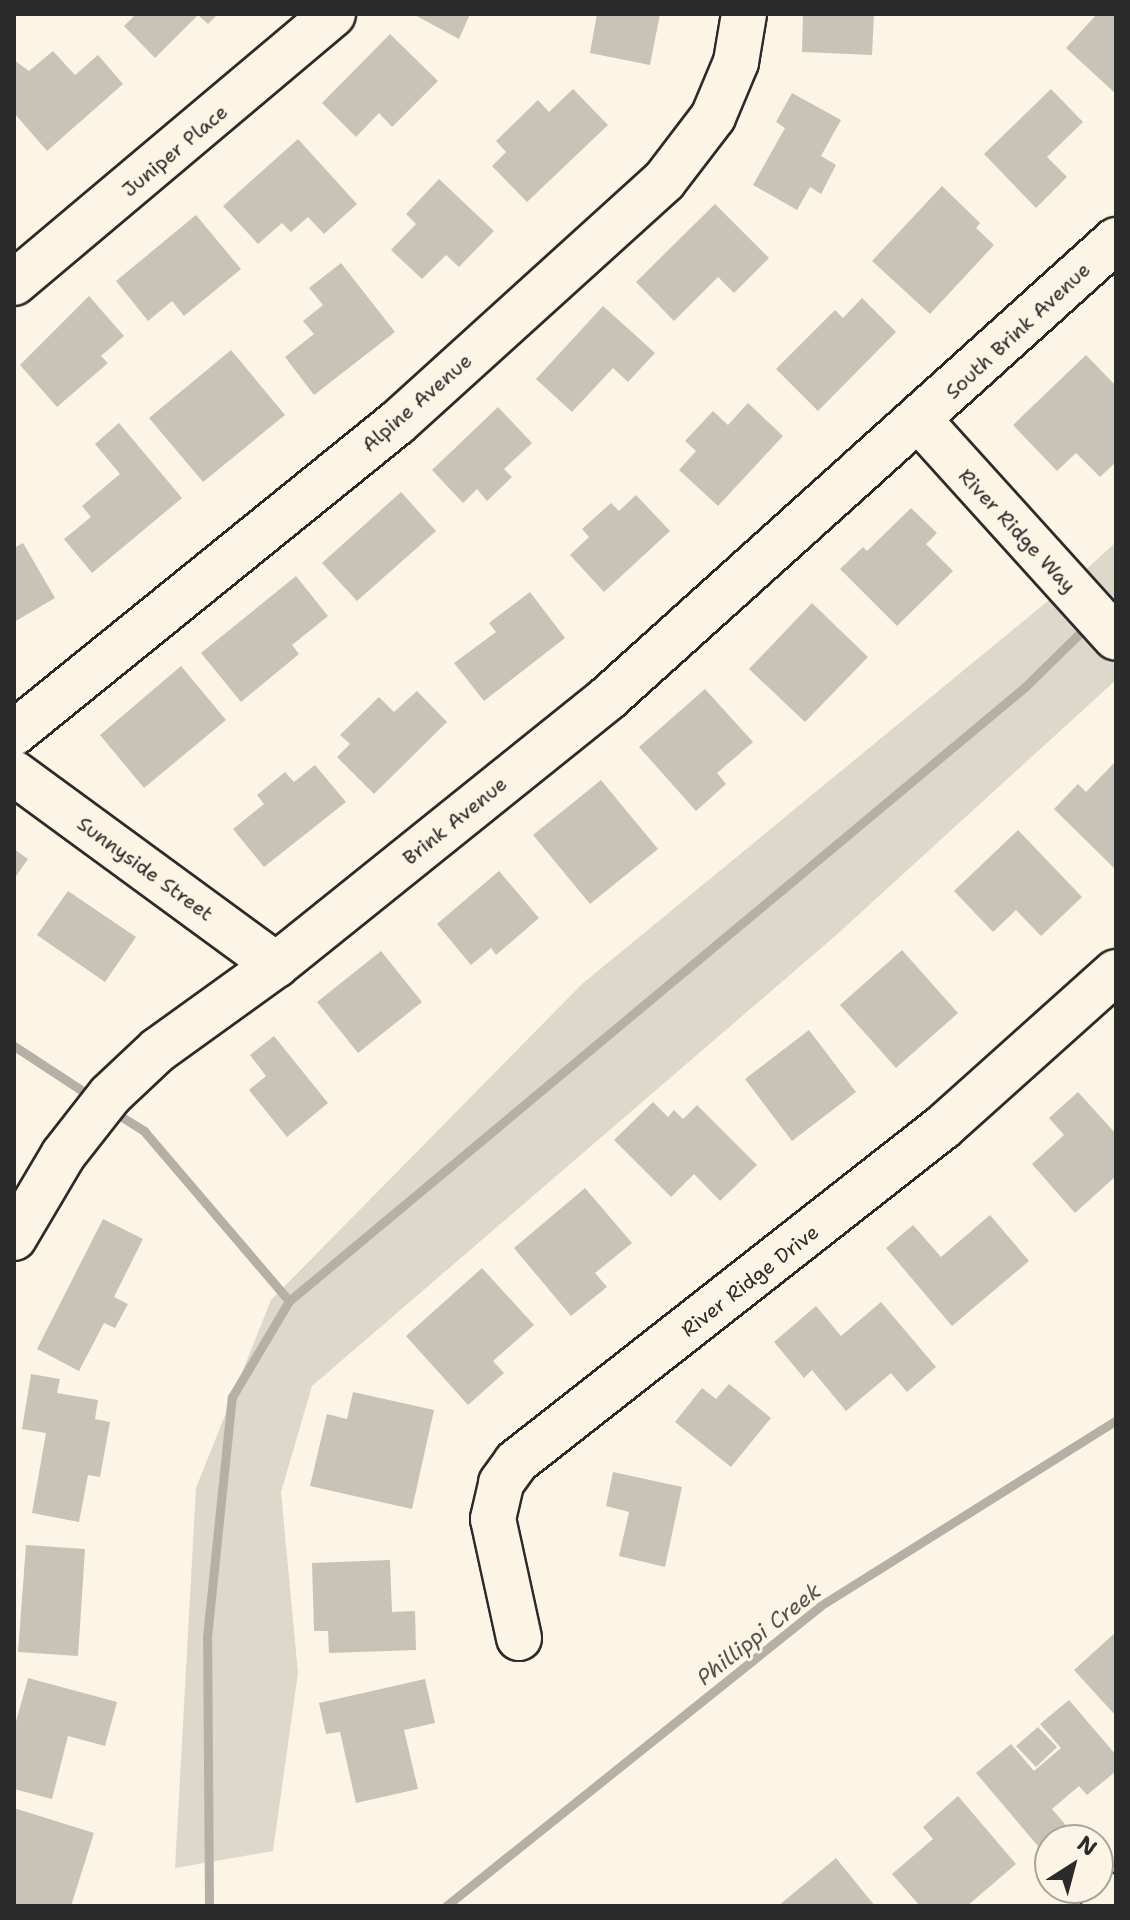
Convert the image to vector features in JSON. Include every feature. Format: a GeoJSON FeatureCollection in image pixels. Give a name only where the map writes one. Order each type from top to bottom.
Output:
{"type":"FeatureCollection","features":[{"type":"Feature","properties":{"kind":"street","name":"Juniper Place"},"geometry":{"type":"LineString","coordinates":[[14,283],[333,14]]}},
{"type":"Feature","properties":{"kind":"street","name":"Alpine Avenue"},"geometry":{"type":"LineString","coordinates":[[14,733],[50,699],[397,423],[664,181],[713,117],[736,62],[744,14]]}},
{"type":"Feature","properties":{"kind":"street","name":"South Brink Avenue"},"geometry":{"type":"LineString","coordinates":[[920,421],[1116,240]]}},
{"type":"Feature","properties":{"kind":"street","name":"River Ridge Way"},"geometry":{"type":"LineString","coordinates":[[920,421],[1102,623]]}},
{"type":"Feature","properties":{"kind":"street","name":"Brink Avenue"},"geometry":{"type":"LineString","coordinates":[[14,1238],[33,1199],[103,1104],[158,1050],[276,965],[608,698],[920,421]]}},
{"type":"Feature","properties":{"kind":"street","name":"Sunnyside Street"},"geometry":{"type":"LineString","coordinates":[[14,773],[276,965]]}},
{"type":"Feature","properties":{"kind":"street","name":"River Ridge Drive"},"geometry":{"type":"LineString","coordinates":[[519,1638],[493,1519],[501,1483],[516,1462],[943,1127],[1116,972]]}},
{"type":"Feature","properties":{"kind":"street"},"geometry":{"type":"LineString","coordinates":[[1104,1906],[1116,1896]]}},
{"type":"Feature","properties":{"kind":"shaded area"},"geometry":{"type":"Polygon","coordinates":[[[1116,542],[1116,612],[1081,574],[1116,542]]]}},
{"type":"Feature","properties":{"kind":"shaded area"},"geometry":{"type":"Polygon","coordinates":[[[1054,596],[1116,665],[1116,680],[834,937],[312,1386],[281,1492],[298,1673],[273,1851],[175,1868],[196,1488],[271,1300],[582,984],[1054,596]]]}},
{"type":"Feature","properties":{"kind":"building"},"geometry":{"type":"Polygon","coordinates":[[[136,14],[218,14],[208,24],[198,15],[155,58],[124,26],[136,14]]]}},
{"type":"Feature","properties":{"kind":"building"},"geometry":{"type":"Polygon","coordinates":[[[413,14],[470,14],[459,39],[413,14]]]}},
{"type":"Feature","properties":{"kind":"building"},"geometry":{"type":"Polygon","coordinates":[[[597,14],[660,14],[650,65],[590,53],[597,14]]]}},
{"type":"Feature","properties":{"kind":"building"},"geometry":{"type":"Polygon","coordinates":[[[803,14],[874,14],[872,55],[802,52],[803,14]]]}},
{"type":"Feature","properties":{"kind":"building"},"geometry":{"type":"Polygon","coordinates":[[[1097,14],[1116,14],[1116,94],[1066,48],[1097,14]]]}},
{"type":"Feature","properties":{"kind":"building"},"geometry":{"type":"Polygon","coordinates":[[[390,34],[438,81],[392,127],[379,113],[356,137],[322,103],[390,34]]]}},
{"type":"Feature","properties":{"kind":"building"},"geometry":{"type":"Polygon","coordinates":[[[53,51],[75,75],[98,55],[123,84],[47,151],[14,113],[14,60],[29,71],[53,51]]]}},
{"type":"Feature","properties":{"kind":"building"},"geometry":{"type":"Polygon","coordinates":[[[573,89],[608,125],[527,202],[492,166],[506,152],[496,141],[538,100],[549,112],[573,89]]]}},
{"type":"Feature","properties":{"kind":"building"},"geometry":{"type":"Polygon","coordinates":[[[1051,89],[1083,122],[1047,157],[1067,177],[1036,208],[984,154],[1051,89]]]}},
{"type":"Feature","properties":{"kind":"building"},"geometry":{"type":"Polygon","coordinates":[[[792,93],[841,120],[821,156],[836,165],[821,194],[810,187],[797,210],[753,185],[785,128],[776,122],[792,93]]]}},
{"type":"Feature","properties":{"kind":"building"},"geometry":{"type":"Polygon","coordinates":[[[298,139],[357,204],[324,234],[308,217],[291,232],[282,223],[258,244],[223,206],[298,139]]]}},
{"type":"Feature","properties":{"kind":"building"},"geometry":{"type":"Polygon","coordinates":[[[439,179],[494,231],[459,267],[446,255],[422,279],[391,250],[416,224],[406,214],[439,179]]]}},
{"type":"Feature","properties":{"kind":"building"},"geometry":{"type":"Polygon","coordinates":[[[942,186],[980,223],[976,228],[994,245],[930,314],[872,261],[942,186]]]}},
{"type":"Feature","properties":{"kind":"building"},"geometry":{"type":"Polygon","coordinates":[[[715,204],[769,258],[734,293],[718,277],[674,321],[636,282],[715,204]]]}},
{"type":"Feature","properties":{"kind":"building"},"geometry":{"type":"Polygon","coordinates":[[[196,215],[241,269],[184,316],[172,301],[148,321],[116,281],[196,215]]]}},
{"type":"Feature","properties":{"kind":"building"},"geometry":{"type":"Polygon","coordinates":[[[341,263],[395,332],[314,395],[285,357],[314,334],[303,321],[323,305],[309,288],[341,263]]]}},
{"type":"Feature","properties":{"kind":"building"},"geometry":{"type":"Polygon","coordinates":[[[89,296],[124,336],[101,356],[108,363],[57,407],[20,365],[89,296]]]}},
{"type":"Feature","properties":{"kind":"building"},"geometry":{"type":"Polygon","coordinates":[[[862,298],[896,332],[818,411],[776,369],[835,310],[843,318],[862,298]]]}},
{"type":"Feature","properties":{"kind":"building"},"geometry":{"type":"Polygon","coordinates":[[[603,306],[655,353],[628,382],[613,368],[572,412],[536,379],[603,306]]]}},
{"type":"Feature","properties":{"kind":"building"},"geometry":{"type":"Polygon","coordinates":[[[231,350],[285,415],[203,482],[149,418],[231,350]]]}},
{"type":"Feature","properties":{"kind":"building"},"geometry":{"type":"Polygon","coordinates":[[[1086,355],[1116,386],[1116,462],[1100,477],[1076,453],[1057,471],[1013,425],[1086,355]]]}},
{"type":"Feature","properties":{"kind":"building"},"geometry":{"type":"Polygon","coordinates":[[[748,403],[783,436],[718,506],[679,470],[696,451],[685,441],[713,411],[728,425],[748,403]]]}},
{"type":"Feature","properties":{"kind":"building"},"geometry":{"type":"Polygon","coordinates":[[[498,407],[532,443],[504,469],[512,477],[487,501],[477,489],[463,503],[432,470],[498,407]]]}},
{"type":"Feature","properties":{"kind":"building"},"geometry":{"type":"Polygon","coordinates":[[[119,423],[182,498],[92,573],[64,539],[91,517],[82,506],[120,474],[95,444],[119,423]]]}},
{"type":"Feature","properties":{"kind":"building"},"geometry":{"type":"Polygon","coordinates":[[[401,492],[436,531],[357,601],[322,563],[401,492]]]}},
{"type":"Feature","properties":{"kind":"building"},"geometry":{"type":"Polygon","coordinates":[[[636,495],[670,531],[604,592],[570,555],[589,537],[582,529],[611,503],[619,511],[636,495]]]}},
{"type":"Feature","properties":{"kind":"building"},"geometry":{"type":"Polygon","coordinates":[[[911,508],[937,533],[926,544],[953,571],[897,626],[840,569],[863,547],[867,551],[911,508]]]}},
{"type":"Feature","properties":{"kind":"building"},"geometry":{"type":"Polygon","coordinates":[[[23,543],[55,598],[14,622],[14,548],[23,543]]]}},
{"type":"Feature","properties":{"kind":"building"},"geometry":{"type":"Polygon","coordinates":[[[296,576],[328,616],[292,645],[299,654],[241,702],[201,653],[296,576]]]}},
{"type":"Feature","properties":{"kind":"building"},"geometry":{"type":"Polygon","coordinates":[[[530,592],[565,638],[484,701],[454,663],[496,632],[489,623],[530,592]]]}},
{"type":"Feature","properties":{"kind":"building"},"geometry":{"type":"Polygon","coordinates":[[[812,603],[868,657],[805,722],[749,669],[812,603]]]}},
{"type":"Feature","properties":{"kind":"building"},"geometry":{"type":"Polygon","coordinates":[[[181,666],[226,720],[144,788],[100,735],[181,666]]]}},
{"type":"Feature","properties":{"kind":"building"},"geometry":{"type":"Polygon","coordinates":[[[705,689],[753,742],[717,773],[726,784],[696,811],[639,747],[705,689]]]}},
{"type":"Feature","properties":{"kind":"building"},"geometry":{"type":"Polygon","coordinates":[[[417,691],[447,722],[374,794],[337,757],[350,744],[340,735],[379,697],[394,712],[417,691]]]}},
{"type":"Feature","properties":{"kind":"building"},"geometry":{"type":"Polygon","coordinates":[[[1116,761],[1116,870],[1054,809],[1078,784],[1086,792],[1116,761]]]}},
{"type":"Feature","properties":{"kind":"building"},"geometry":{"type":"Polygon","coordinates":[[[315,765],[346,802],[264,867],[233,829],[264,804],[257,795],[285,772],[294,782],[315,765]]]}},
{"type":"Feature","properties":{"kind":"building"},"geometry":{"type":"Polygon","coordinates":[[[601,780],[658,849],[590,904],[533,835],[601,780]]]}},
{"type":"Feature","properties":{"kind":"building"},"geometry":{"type":"Polygon","coordinates":[[[1018,830],[1082,897],[1041,936],[1016,910],[993,932],[954,891],[1018,830]]]}},
{"type":"Feature","properties":{"kind":"building"},"geometry":{"type":"Polygon","coordinates":[[[14,849],[28,859],[14,879],[14,849]]]}},
{"type":"Feature","properties":{"kind":"building"},"geometry":{"type":"Polygon","coordinates":[[[499,871],[539,918],[496,955],[491,948],[471,965],[437,924],[499,871]]]}},
{"type":"Feature","properties":{"kind":"building"},"geometry":{"type":"Polygon","coordinates":[[[68,891],[136,937],[105,982],[37,935],[68,891]]]}},
{"type":"Feature","properties":{"kind":"building"},"geometry":{"type":"Polygon","coordinates":[[[902,950],[958,1013],[896,1068],[840,1005],[902,950]]]}},
{"type":"Feature","properties":{"kind":"building"},"geometry":{"type":"Polygon","coordinates":[[[381,951],[422,1002],[358,1053],[317,1002],[381,951]]]}},
{"type":"Feature","properties":{"kind":"building"},"geometry":{"type":"Polygon","coordinates":[[[809,1030],[856,1092],[792,1141],[745,1079],[809,1030]]]}},
{"type":"Feature","properties":{"kind":"building"},"geometry":{"type":"Polygon","coordinates":[[[274,1036],[328,1103],[287,1137],[249,1090],[266,1076],[250,1055],[274,1036]]]}},
{"type":"Feature","properties":{"kind":"building"},"geometry":{"type":"Polygon","coordinates":[[[1078,1092],[1116,1134],[1116,1176],[1075,1213],[1032,1164],[1064,1135],[1049,1118],[1078,1092]]]}},
{"type":"Feature","properties":{"kind":"building"},"geometry":{"type":"Polygon","coordinates":[[[653,1102],[668,1117],[674,1110],[683,1119],[697,1105],[757,1165],[720,1201],[694,1174],[671,1197],[614,1140],[653,1102]]]}},
{"type":"Feature","properties":{"kind":"building"},"geometry":{"type":"Polygon","coordinates":[[[585,1188],[632,1243],[595,1273],[607,1287],[571,1316],[514,1248],[585,1188]]]}},
{"type":"Feature","properties":{"kind":"building"},"geometry":{"type":"Polygon","coordinates":[[[990,1215],[1029,1261],[952,1326],[886,1248],[913,1225],[941,1257],[990,1215]]]}},
{"type":"Feature","properties":{"kind":"building"},"geometry":{"type":"Polygon","coordinates":[[[103,1219],[143,1239],[114,1297],[128,1304],[115,1328],[104,1323],[79,1371],[37,1349],[103,1219]]]}},
{"type":"Feature","properties":{"kind":"building"},"geometry":{"type":"Polygon","coordinates":[[[482,1268],[534,1325],[493,1361],[504,1373],[468,1405],[406,1336],[482,1268]]]}},
{"type":"Feature","properties":{"kind":"building"},"geometry":{"type":"Polygon","coordinates":[[[881,1302],[936,1367],[907,1392],[891,1373],[846,1411],[812,1370],[804,1378],[774,1342],[816,1306],[841,1336],[881,1302]]]}},
{"type":"Feature","properties":{"kind":"building"},"geometry":{"type":"Polygon","coordinates":[[[31,1374],[60,1379],[57,1393],[98,1400],[95,1419],[110,1422],[100,1477],[88,1475],[79,1522],[32,1513],[46,1433],[22,1429],[31,1374]]]}},
{"type":"Feature","properties":{"kind":"building"},"geometry":{"type":"Polygon","coordinates":[[[729,1384],[771,1418],[731,1467],[675,1422],[702,1388],[716,1399],[729,1384]]]}},
{"type":"Feature","properties":{"kind":"building"},"geometry":{"type":"Polygon","coordinates":[[[353,1392],[434,1410],[412,1509],[310,1486],[327,1414],[347,1419],[353,1392]]]}},
{"type":"Feature","properties":{"kind":"building"},"geometry":{"type":"Polygon","coordinates":[[[613,1472],[682,1487],[665,1567],[619,1556],[629,1512],[606,1506],[613,1472]]]}},
{"type":"Feature","properties":{"kind":"building"},"geometry":{"type":"Polygon","coordinates":[[[26,1545],[85,1549],[78,1656],[18,1652],[26,1545]]]}},
{"type":"Feature","properties":{"kind":"building"},"geometry":{"type":"Polygon","coordinates":[[[390,1560],[392,1612],[415,1611],[416,1650],[329,1653],[328,1631],[314,1631],[312,1563],[390,1560]]]}},
{"type":"Feature","properties":{"kind":"building"},"geometry":{"type":"Polygon","coordinates":[[[1116,1632],[1116,1716],[1074,1670],[1116,1632]]]}},
{"type":"Feature","properties":{"kind":"building"},"geometry":{"type":"Polygon","coordinates":[[[28,1678],[117,1702],[105,1746],[68,1736],[52,1799],[14,1789],[14,1729],[28,1678]]]}},
{"type":"Feature","properties":{"kind":"building"},"geometry":{"type":"Polygon","coordinates":[[[425,1679],[435,1723],[404,1730],[418,1789],[356,1803],[340,1732],[326,1734],[319,1703],[425,1679]]]}},
{"type":"Feature","properties":{"kind":"building"},"geometry":{"type":"Polygon","coordinates":[[[1069,1700],[1116,1755],[1116,1771],[1087,1795],[1079,1786],[1052,1809],[1065,1824],[1034,1824],[1034,1841],[976,1773],[1011,1744],[1034,1771],[1061,1748],[1040,1724],[1069,1700]]]}},
{"type":"Feature","properties":{"kind":"building"},"geometry":{"type":"Polygon","coordinates":[[[1038,1727],[1057,1747],[1036,1767],[1016,1746],[1038,1727]]]}},
{"type":"Feature","properties":{"kind":"building"},"geometry":{"type":"Polygon","coordinates":[[[958,1796],[1016,1864],[967,1906],[920,1906],[892,1874],[933,1839],[923,1827],[958,1796]]]}},
{"type":"Feature","properties":{"kind":"building"},"geometry":{"type":"Polygon","coordinates":[[[14,1808],[94,1833],[71,1906],[14,1906],[14,1808]]]}},
{"type":"Feature","properties":{"kind":"building"},"geometry":{"type":"Polygon","coordinates":[[[836,1858],[875,1906],[778,1906],[836,1858]]]}},
{"type":"Feature","properties":{"kind":"waterway"},"geometry":{"type":"LineString","coordinates":[[209,1906],[207,1637],[232,1397],[289,1301],[1026,686],[1088,625]]}},
{"type":"Feature","properties":{"kind":"waterway"},"geometry":{"type":"LineString","coordinates":[[14,1046],[95,1099]]}},
{"type":"Feature","properties":{"kind":"waterway"},"geometry":{"type":"LineString","coordinates":[[114,1112],[144,1131],[289,1301]]}},
{"type":"Feature","properties":{"kind":"waterway","name":"Phillippi Creek"},"geometry":{"type":"LineString","coordinates":[[446,1906],[820,1606],[1116,1420]]}}]}
